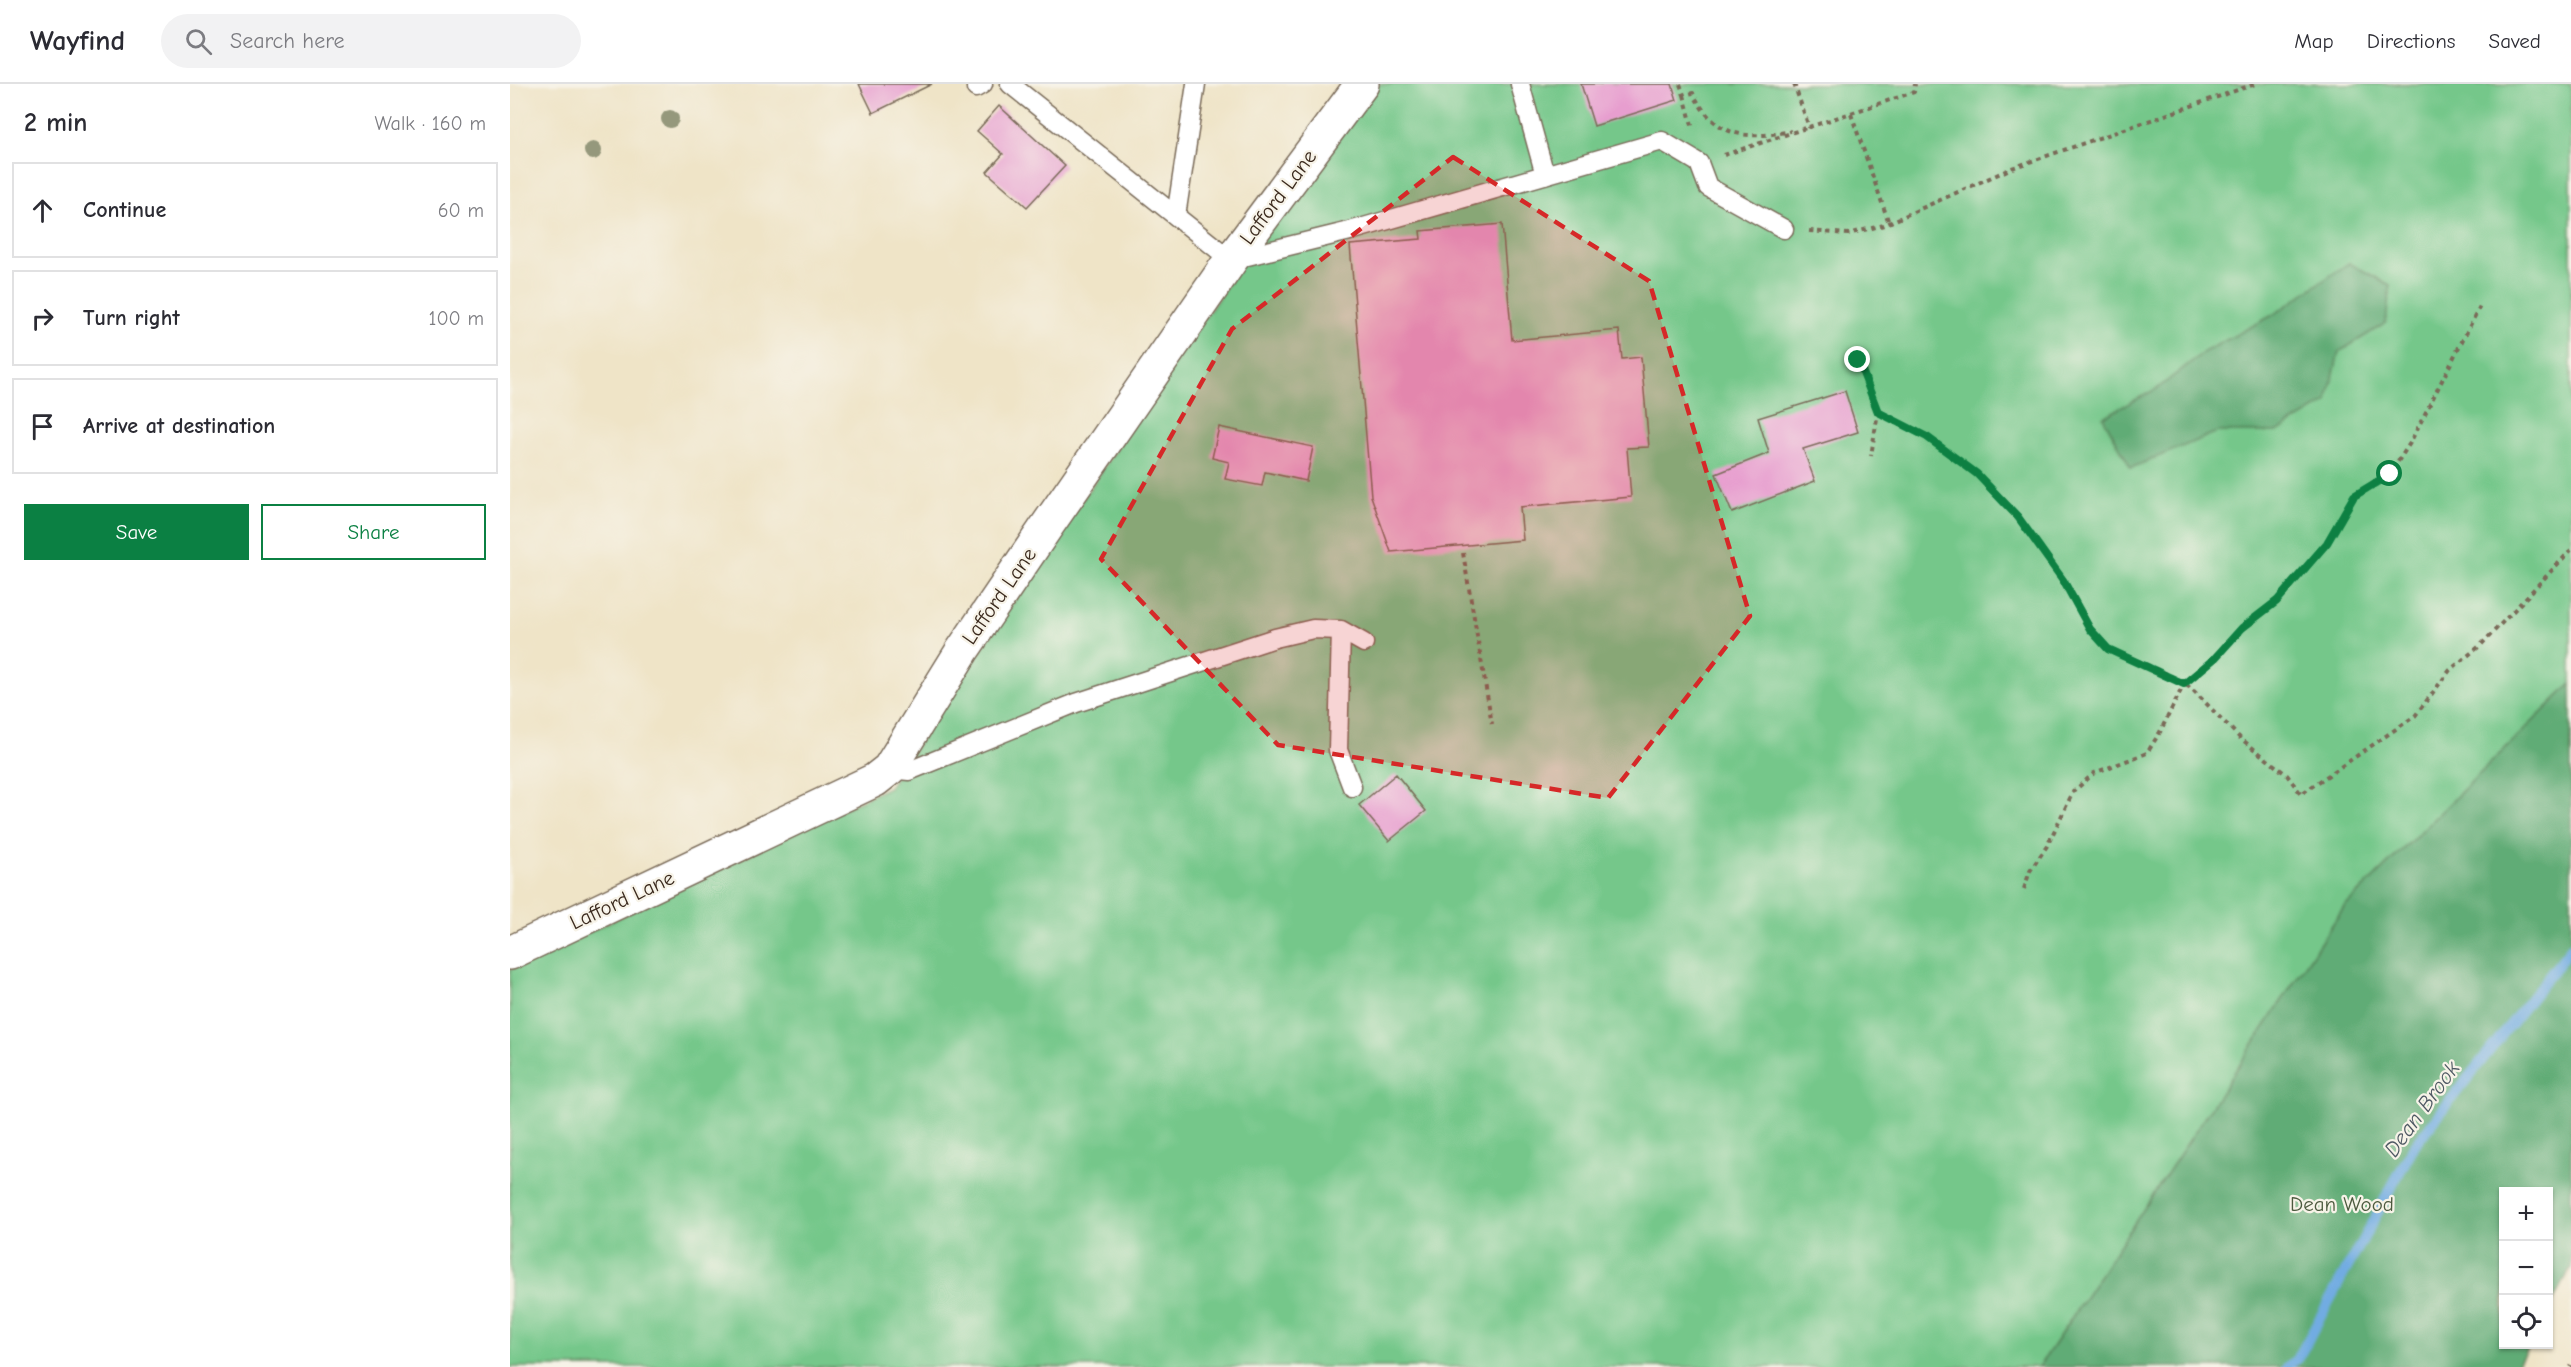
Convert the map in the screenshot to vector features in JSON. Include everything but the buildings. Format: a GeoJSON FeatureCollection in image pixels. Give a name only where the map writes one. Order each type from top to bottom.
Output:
{"type":"FeatureCollection","features":[{"type":"Feature","properties":{"kind":"street","name":"Lafford Lane"},"geometry":{"type":"LineString","coordinates":[[510,952],[875,780],[889,769],[962,651],[1231,260],[1362,84]]}},
{"type":"Feature","properties":{"kind":"lane"},"geometry":{"type":"LineString","coordinates":[[1010,84],[1231,260],[1350,231],[1662,141],[1700,163],[1708,187],[1784,229]]}},
{"type":"Feature","properties":{"kind":"lane"},"geometry":{"type":"LineString","coordinates":[[1176,216],[1196,84]]}},
{"type":"Feature","properties":{"kind":"lane"},"geometry":{"type":"LineString","coordinates":[[1520,84],[1545,175]]}},
{"type":"Feature","properties":{"kind":"lane"},"geometry":{"type":"LineString","coordinates":[[889,769],[909,771],[1076,703],[1234,650],[1313,629],[1341,630],[1365,643]]}},
{"type":"Feature","properties":{"kind":"lane"},"geometry":{"type":"LineString","coordinates":[[1341,630],[1338,750],[1352,788]]}},
{"type":"Feature","properties":{"kind":"path"},"geometry":{"type":"LineString","coordinates":[[1680,84],[1688,108]]}},
{"type":"Feature","properties":{"kind":"path"},"geometry":{"type":"LineString","coordinates":[[1794,84],[1809,127]]}},
{"type":"Feature","properties":{"kind":"path"},"geometry":{"type":"LineString","coordinates":[[1700,163],[1914,92],[1915,84]]}},
{"type":"Feature","properties":{"kind":"path"},"geometry":{"type":"LineString","coordinates":[[1784,229],[1848,234],[1889,223],[2012,168],[2255,84]]}},
{"type":"Feature","properties":{"kind":"path"},"geometry":{"type":"LineString","coordinates":[[1684,95],[1693,93],[1701,109],[1716,125],[1743,136],[1766,136],[1809,127]]}},
{"type":"Feature","properties":{"kind":"path"},"geometry":{"type":"LineString","coordinates":[[1851,114],[1889,223]]}},
{"type":"Feature","properties":{"kind":"path"},"geometry":{"type":"LineString","coordinates":[[2024,889],[2030,871],[2047,846],[2073,792],[2094,773],[2147,753],[2184,684],[2215,658],[2242,628],[2277,601],[2327,543],[2354,496],[2390,474],[2409,443],[2480,306]]}},
{"type":"Feature","properties":{"kind":"path"},"geometry":{"type":"LineString","coordinates":[[1858,360],[1878,412],[1871,456]]}},
{"type":"Feature","properties":{"kind":"path"},"geometry":{"type":"LineString","coordinates":[[1878,412],[1927,437],[1986,483],[2018,517],[2063,580],[2090,629],[2108,649],[2191,688],[2240,738],[2287,775],[2301,794],[2415,716],[2450,670],[2481,645],[2571,550]]}},
{"type":"Feature","properties":{"kind":"path"},"geometry":{"type":"LineString","coordinates":[[1463,553],[1492,724]]}},
{"type":"Feature","properties":{"kind":"highlighted area"},"geometry":{"type":"Polygon","coordinates":[[[1453,157],[1649,281],[1750,616],[1608,798],[1278,745],[1101,559],[1232,329],[1453,157]]]}},
{"type":"Feature","properties":{"kind":"green space"},"geometry":{"type":"Polygon","coordinates":[[[1376,84],[2571,84],[2571,684],[2344,907],[2039,1367],[510,1367],[510,970],[889,787],[1235,273],[1376,84]]]}},
{"type":"Feature","properties":{"kind":"green space"},"geometry":{"type":"Polygon","coordinates":[[[2349,263],[2390,285],[2386,323],[2339,352],[2327,402],[2277,432],[2217,432],[2131,468],[2103,417],[2158,388],[2204,352],[2271,316],[2349,263]]]}},
{"type":"Feature","properties":{"kind":"green space","name":"Dean Wood"},"geometry":{"type":"Polygon","coordinates":[[[2571,684],[2571,1268],[2553,1302],[2553,1187],[2499,1187],[2499,1349],[2527,1349],[2516,1367],[2039,1367],[2344,907],[2571,684]]]}},
{"type":"Feature","properties":{"kind":"waterway","name":"Dean Brook"},"geometry":{"type":"LineString","coordinates":[[2287,1367],[2298,1358],[2414,1146],[2571,948]]}},
{"type":"Feature","properties":{"kind":"route"},"geometry":{"type":"LineString","coordinates":[[1858,360],[1878,412],[1927,437],[1977,474],[2018,517],[2063,580],[2090,629],[2108,649],[2184,684],[2215,658],[2242,628],[2277,601],[2327,543],[2354,496],[2390,474]]}}]}
